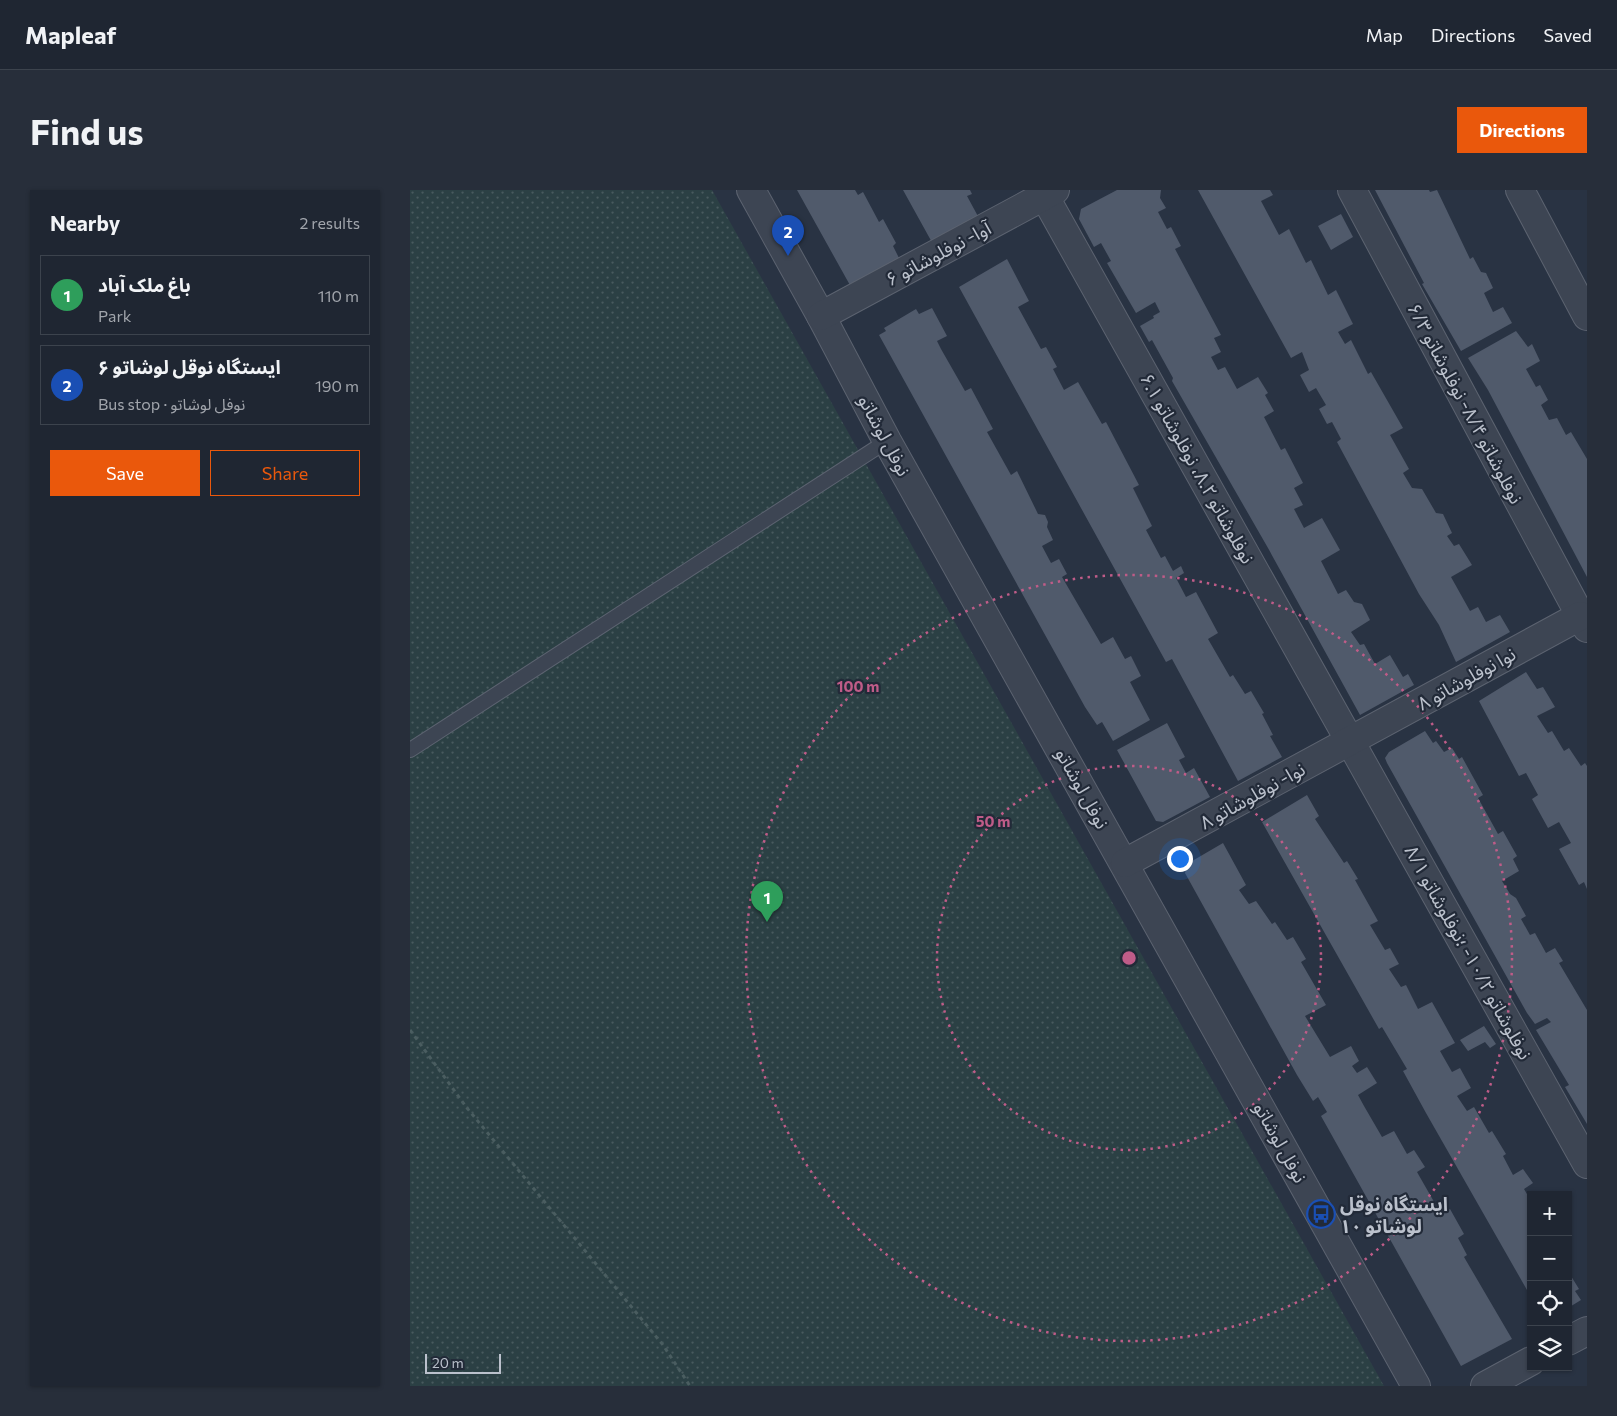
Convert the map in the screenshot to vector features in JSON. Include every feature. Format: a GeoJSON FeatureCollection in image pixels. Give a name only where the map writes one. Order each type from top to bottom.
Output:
{"type":"FeatureCollection","features":[{"type":"Feature","properties":{"kind":"street","name":"نوفل لوشاتو"},"geometry":{"type":"LineString","coordinates":[[751,190],[821,316],[887,441],[1126,863],[1416,1386]]}},
{"type":"Feature","properties":{"kind":"street","name":"نوفلوشاتو ۸/۴- نوفلوشاتو ۶/۳"},"geometry":{"type":"LineString","coordinates":[[1352,190],[1584,622]]}},
{"type":"Feature","properties":{"kind":"street"},"geometry":{"type":"LineString","coordinates":[[1520,190],[1587,316]]}},
{"type":"Feature","properties":{"kind":"street","name":"آوا- نوفلوشاتو ۶"},"geometry":{"type":"LineString","coordinates":[[821,316],[1047,192]]}},
{"type":"Feature","properties":{"kind":"street","name":"نوفلوشاتو ۸.۲، نوفلوشاتو ۶.۱"},"geometry":{"type":"LineString","coordinates":[[1047,192],[1351,740]]}},
{"type":"Feature","properties":{"kind":"street","name":"نوا نوفلوشاتو ۸"},"geometry":{"type":"LineString","coordinates":[[1351,740],[1584,622]]}},
{"type":"Feature","properties":{"kind":"street","name":"نوا- نوفلوشاتو ۸"},"geometry":{"type":"LineString","coordinates":[[1126,863],[1351,740]]}},
{"type":"Feature","properties":{"kind":"street","name":"نوفلوشاتو ۱۰/۲- ؛نوفلوشاتو ۸/۱"},"geometry":{"type":"LineString","coordinates":[[1351,740],[1587,1164]]}},
{"type":"Feature","properties":{"kind":"street"},"geometry":{"type":"LineString","coordinates":[[1572,1339],[1587,1331]]}},
{"type":"Feature","properties":{"kind":"street"},"geometry":{"type":"LineString","coordinates":[[1485,1386],[1527,1363]]}},
{"type":"Feature","properties":{"kind":"lane"},"geometry":{"type":"LineString","coordinates":[[410,750],[887,441]]}},
{"type":"Feature","properties":{"kind":"path"},"geometry":{"type":"LineString","coordinates":[[410,1030],[467,1108],[663,1345],[690,1386]]}},
{"type":"Feature","properties":{"kind":"green space"},"geometry":{"type":"Polygon","coordinates":[[[410,190],[712,190],[1384,1386],[410,1386],[410,190]]]}},
{"type":"Feature","properties":{"kind":"building"},"geometry":{"type":"Polygon","coordinates":[[[797,190],[855,190],[858,195],[863,192],[879,222],[883,219],[896,243],[893,246],[902,264],[851,287],[797,190]]]}},
{"type":"Feature","properties":{"kind":"building"},"geometry":{"type":"Polygon","coordinates":[[[903,190],[970,190],[972,194],[967,196],[980,220],[934,246],[903,190]]]}},
{"type":"Feature","properties":{"kind":"building"},"geometry":{"type":"Polygon","coordinates":[[[1117,190],[1161,190],[1160,198],[1166,208],[1158,212],[1167,229],[1171,227],[1181,246],[1175,249],[1221,335],[1214,338],[1221,352],[1211,357],[1218,370],[1225,367],[1237,389],[1258,377],[1268,393],[1265,395],[1274,411],[1264,417],[1281,450],[1285,448],[1303,483],[1294,488],[1303,505],[1294,509],[1304,528],[1322,518],[1340,550],[1321,561],[1338,594],[1346,590],[1354,602],[1362,604],[1370,620],[1351,632],[1360,645],[1364,644],[1375,664],[1390,655],[1403,677],[1408,674],[1414,685],[1360,715],[1268,548],[1172,381],[1173,378],[1152,340],[1149,342],[1140,326],[1160,312],[1155,302],[1136,313],[1107,263],[1111,261],[1101,243],[1094,247],[1079,219],[1081,209],[1117,190]]]}},
{"type":"Feature","properties":{"kind":"building"},"geometry":{"type":"Polygon","coordinates":[[[1198,190],[1270,190],[1273,195],[1261,201],[1279,235],[1289,229],[1306,263],[1311,260],[1328,295],[1336,290],[1353,324],[1338,332],[1345,344],[1351,340],[1368,374],[1371,372],[1403,428],[1390,435],[1409,469],[1403,473],[1412,488],[1422,489],[1436,513],[1443,514],[1452,533],[1447,536],[1454,546],[1459,544],[1472,565],[1451,577],[1470,611],[1478,607],[1486,622],[1500,615],[1510,632],[1456,662],[1439,625],[1419,594],[1337,442],[1341,439],[1332,422],[1327,424],[1319,409],[1326,405],[1316,388],[1309,392],[1300,375],[1309,370],[1302,352],[1291,358],[1198,190]]]}},
{"type":"Feature","properties":{"kind":"building"},"geometry":{"type":"Polygon","coordinates":[[[1375,190],[1429,190],[1430,192],[1437,190],[1470,259],[1473,257],[1481,272],[1486,273],[1493,288],[1484,293],[1493,312],[1503,307],[1512,323],[1461,351],[1422,284],[1424,283],[1375,190]]]}},
{"type":"Feature","properties":{"kind":"building"},"geometry":{"type":"Polygon","coordinates":[[[1341,214],[1353,237],[1331,250],[1318,226],[1341,214]]]}},
{"type":"Feature","properties":{"kind":"building"},"geometry":{"type":"Polygon","coordinates":[[[1007,259],[1029,301],[1018,307],[1041,349],[1046,347],[1057,367],[1053,369],[1064,390],[1078,382],[1102,424],[1106,422],[1139,485],[1133,488],[1152,526],[1146,530],[1161,558],[1165,556],[1173,571],[1181,566],[1184,573],[1176,578],[1186,597],[1196,592],[1218,633],[1208,639],[1230,677],[1233,675],[1245,694],[1251,691],[1264,713],[1262,714],[1273,735],[1270,736],[1282,757],[1238,781],[1172,659],[1166,662],[959,287],[1007,259]]]}},
{"type":"Feature","properties":{"kind":"building"},"geometry":{"type":"Polygon","coordinates":[[[932,308],[947,336],[937,341],[941,349],[965,391],[971,388],[993,429],[987,432],[1011,475],[1017,471],[1038,514],[1045,515],[1048,522],[1047,527],[1053,540],[1042,546],[1051,563],[1059,559],[1067,574],[1062,577],[1101,644],[1113,637],[1125,659],[1131,656],[1141,676],[1130,682],[1150,720],[1113,741],[1102,722],[1097,725],[1085,707],[879,335],[886,331],[884,328],[916,309],[919,314],[932,308]]]}},
{"type":"Feature","properties":{"kind":"building"},"geometry":{"type":"Polygon","coordinates":[[[1516,331],[1528,347],[1532,344],[1540,361],[1526,369],[1536,387],[1540,385],[1548,400],[1541,405],[1549,420],[1557,418],[1566,435],[1571,432],[1587,459],[1587,577],[1488,390],[1468,358],[1516,331]]]}},
{"type":"Feature","properties":{"kind":"building"},"geometry":{"type":"Polygon","coordinates":[[[1526,672],[1537,689],[1543,687],[1555,707],[1537,716],[1548,733],[1552,731],[1564,751],[1569,748],[1581,766],[1585,763],[1587,766],[1587,889],[1584,882],[1579,885],[1559,849],[1571,843],[1559,822],[1548,828],[1532,799],[1538,795],[1526,773],[1519,776],[1479,701],[1526,672]]]}},
{"type":"Feature","properties":{"kind":"building"},"geometry":{"type":"Polygon","coordinates":[[[1167,723],[1185,757],[1179,760],[1186,773],[1194,768],[1210,797],[1163,822],[1156,821],[1117,750],[1167,723]]]}},
{"type":"Feature","properties":{"kind":"building"},"geometry":{"type":"Polygon","coordinates":[[[1425,731],[1433,743],[1436,741],[1444,752],[1452,748],[1459,759],[1462,757],[1483,795],[1478,798],[1498,834],[1503,831],[1517,856],[1513,859],[1519,871],[1502,881],[1510,894],[1516,898],[1526,916],[1521,919],[1530,935],[1535,933],[1546,953],[1555,948],[1563,961],[1559,963],[1587,1010],[1587,1124],[1565,1087],[1569,1085],[1536,1030],[1551,1022],[1547,1018],[1535,1024],[1527,1013],[1387,763],[1385,758],[1389,752],[1425,731]]]}},
{"type":"Feature","properties":{"kind":"building"},"geometry":{"type":"Polygon","coordinates":[[[1307,795],[1319,816],[1315,819],[1344,863],[1347,861],[1358,879],[1355,880],[1378,921],[1370,925],[1385,950],[1390,948],[1399,964],[1389,969],[1401,987],[1406,985],[1418,1009],[1432,1002],[1455,1043],[1440,1051],[1452,1072],[1460,1068],[1471,1088],[1457,1096],[1467,1111],[1474,1107],[1489,1133],[1492,1131],[1506,1154],[1503,1156],[1513,1175],[1523,1169],[1533,1183],[1524,1189],[1527,1194],[1527,1290],[1403,1071],[1407,1069],[1382,1027],[1379,1029],[1262,822],[1307,795]]]}},
{"type":"Feature","properties":{"kind":"building"},"geometry":{"type":"Polygon","coordinates":[[[1223,843],[1246,885],[1239,890],[1249,904],[1256,901],[1272,924],[1275,922],[1287,940],[1293,937],[1306,959],[1301,962],[1326,1005],[1305,1016],[1330,1057],[1351,1046],[1359,1061],[1352,1066],[1357,1073],[1367,1067],[1377,1083],[1358,1095],[1382,1137],[1394,1131],[1407,1154],[1414,1150],[1425,1167],[1417,1172],[1441,1214],[1450,1209],[1464,1234],[1458,1238],[1467,1255],[1464,1257],[1512,1339],[1461,1366],[1321,1116],[1327,1112],[1318,1097],[1313,1101],[1297,1075],[1185,873],[1187,864],[1223,843]]]}},
{"type":"Feature","properties":{"kind":"building"},"geometry":{"type":"Polygon","coordinates":[[[1484,1026],[1496,1044],[1490,1048],[1485,1042],[1468,1051],[1460,1040],[1484,1026]]]}},
{"type":"Feature","properties":{"kind":"building"},"geometry":{"type":"Polygon","coordinates":[[[1572,1278],[1579,1289],[1575,1291],[1581,1300],[1572,1306],[1572,1278]]]}},
{"type":"Feature","properties":{"kind":"place","name":"ایستگاه نوقل لوشاتو ۶"},"geometry":{"type":"Point","coordinates":[788,256]}},
{"type":"Feature","properties":{"kind":"place","name":"باغ ملک آباد"},"geometry":{"type":"Point","coordinates":[767,922]}},
{"type":"Feature","properties":{"kind":"place","name":"ایستگاه نوقل لوشاتو ۱۰"},"geometry":{"type":"Point","coordinates":[1321,1214]}}]}
